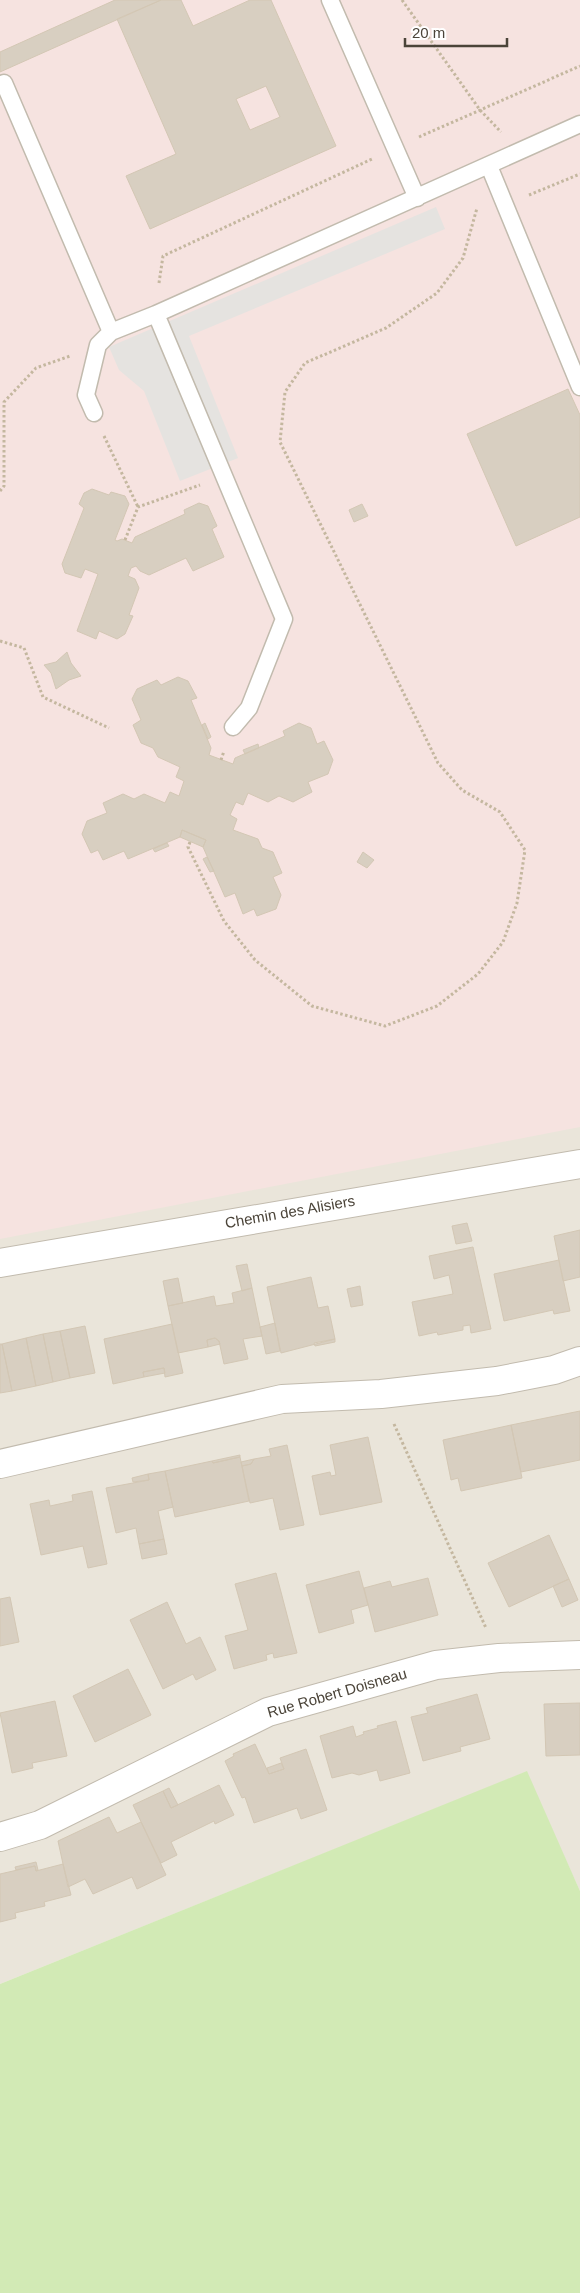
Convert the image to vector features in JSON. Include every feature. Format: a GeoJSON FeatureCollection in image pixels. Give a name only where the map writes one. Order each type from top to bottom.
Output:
{"type":"FeatureCollection","features":[{"type":"Feature","properties":{"kind":"street","name":"Chemin des Alisiers"},"geometry":{"type":"LineString","coordinates":[[0,1262],[580,1164]]}},
{"type":"Feature","properties":{"kind":"street"},"geometry":{"type":"LineString","coordinates":[[0,1464],[282,1399],[381,1394],[497,1381],[554,1370],[580,1361]]}},
{"type":"Feature","properties":{"kind":"street","name":"Rue Robert Doisneau"},"geometry":{"type":"LineString","coordinates":[[0,1836],[40,1825],[268,1712],[436,1665],[499,1658],[580,1654]]}},
{"type":"Feature","properties":{"kind":"lane"},"geometry":{"type":"LineString","coordinates":[[330,0],[417,198]]}},
{"type":"Feature","properties":{"kind":"lane"},"geometry":{"type":"LineString","coordinates":[[4,83],[111,332]]}},
{"type":"Feature","properties":{"kind":"lane"},"geometry":{"type":"LineString","coordinates":[[94,413],[86,395],[98,345],[111,332],[156,314],[490,166],[580,124]]}},
{"type":"Feature","properties":{"kind":"lane"},"geometry":{"type":"LineString","coordinates":[[490,166],[580,387]]}},
{"type":"Feature","properties":{"kind":"lane"},"geometry":{"type":"LineString","coordinates":[[156,314],[284,620],[248,708],[233,727]]}},
{"type":"Feature","properties":{"kind":"path"},"geometry":{"type":"LineString","coordinates":[[402,0],[480,110],[521,151]]}},
{"type":"Feature","properties":{"kind":"path"},"geometry":{"type":"LineString","coordinates":[[156,314],[163,256],[395,148],[580,66]]}},
{"type":"Feature","properties":{"kind":"path"},"geometry":{"type":"LineString","coordinates":[[190,842],[188,847],[224,921],[255,960],[312,1006],[385,1026],[436,1006],[478,974],[503,942],[517,903],[524,850],[500,812],[462,790],[438,763],[280,442],[285,392],[304,362],[386,328],[437,293],[462,258],[490,166]]}},
{"type":"Feature","properties":{"kind":"path"},"geometry":{"type":"LineString","coordinates":[[506,205],[580,174]]}},
{"type":"Feature","properties":{"kind":"path"},"geometry":{"type":"LineString","coordinates":[[0,491],[4,486],[4,402],[36,368],[98,345]]}},
{"type":"Feature","properties":{"kind":"path"},"geometry":{"type":"LineString","coordinates":[[94,413],[138,507],[125,540]]}},
{"type":"Feature","properties":{"kind":"path"},"geometry":{"type":"LineString","coordinates":[[138,507],[224,476]]}},
{"type":"Feature","properties":{"kind":"path"},"geometry":{"type":"LineString","coordinates":[[0,641],[24,648],[43,697],[109,728]]}},
{"type":"Feature","properties":{"kind":"path"},"geometry":{"type":"LineString","coordinates":[[381,1394],[499,1658]]}},
{"type":"Feature","properties":{"kind":"shaded area"},"geometry":{"type":"Polygon","coordinates":[[[0,0],[580,0],[580,1891],[526,1772],[0,1984],[0,0]]]}},
{"type":"Feature","properties":{"kind":"shaded area"},"geometry":{"type":"Polygon","coordinates":[[[0,0],[580,0],[580,1127],[0,1239],[0,0]]]}},
{"type":"Feature","properties":{"kind":"shaded area"},"geometry":{"type":"Polygon","coordinates":[[[436,207],[445,229],[189,336],[238,458],[180,481],[144,391],[119,370],[109,347],[436,207]]]}},
{"type":"Feature","properties":{"kind":"green space"},"geometry":{"type":"Polygon","coordinates":[[[527,1771],[580,1891],[580,2293],[0,2293],[0,1984],[527,1771]]]}},
{"type":"Feature","properties":{"kind":"building"},"geometry":{"type":"Polygon","coordinates":[[[115,0],[161,0],[0,72],[0,52],[115,0]]]}},
{"type":"Feature","properties":{"kind":"building"},"geometry":{"type":"Polygon","coordinates":[[[161,0],[181,0],[193,26],[250,0],[271,0],[336,146],[150,229],[126,176],[176,154],[117,19],[161,0]],[[266,86],[236,99],[250,130],[280,117],[266,86]]]}},
{"type":"Feature","properties":{"kind":"building"},"geometry":{"type":"Polygon","coordinates":[[[568,389],[580,415],[580,517],[516,546],[467,434],[568,389]]]}},
{"type":"Feature","properties":{"kind":"building"},"geometry":{"type":"Polygon","coordinates":[[[92,489],[109,495],[111,492],[125,496],[129,504],[115,540],[117,541],[122,539],[132,543],[135,537],[185,514],[184,510],[199,503],[208,506],[217,526],[212,529],[224,557],[193,571],[186,558],[149,575],[140,571],[136,566],[131,568],[128,576],[135,579],[139,588],[129,615],[133,616],[125,634],[117,639],[99,631],[96,639],[77,631],[98,574],[85,569],[81,578],[65,573],[62,564],[84,508],[79,504],[84,493],[92,489]]]}},
{"type":"Feature","properties":{"kind":"building"},"geometry":{"type":"Polygon","coordinates":[[[362,504],[368,516],[354,522],[349,510],[362,504]]]}},
{"type":"Feature","properties":{"kind":"building"},"geometry":{"type":"Polygon","coordinates":[[[67,652],[71,663],[81,676],[69,680],[56,689],[51,673],[44,665],[56,662],[67,652]]]}},
{"type":"Feature","properties":{"kind":"building"},"geometry":{"type":"Polygon","coordinates":[[[178,677],[188,681],[197,698],[191,700],[211,748],[209,755],[233,764],[235,758],[285,736],[283,731],[299,723],[311,728],[317,744],[324,741],[333,760],[328,774],[308,782],[312,792],[293,802],[279,796],[268,802],[248,793],[243,805],[236,802],[230,815],[237,819],[233,830],[258,839],[262,848],[273,852],[282,873],[273,877],[281,895],[276,909],[257,916],[254,909],[243,914],[235,893],[225,897],[203,847],[206,840],[182,830],[180,837],[128,859],[124,851],[103,860],[98,850],[91,853],[82,834],[87,821],[107,813],[103,803],[123,794],[134,799],[144,794],[165,803],[170,792],[179,796],[184,781],[176,777],[180,767],[158,757],[153,748],[141,743],[133,725],[141,720],[132,699],[137,689],[157,680],[161,685],[178,677]]]}},
{"type":"Feature","properties":{"kind":"building"},"geometry":{"type":"Polygon","coordinates":[[[205,723],[211,737],[208,739],[202,725],[205,723]]]}},
{"type":"Feature","properties":{"kind":"building"},"geometry":{"type":"Polygon","coordinates":[[[258,744],[259,748],[245,754],[243,750],[258,744]]]}},
{"type":"Feature","properties":{"kind":"building"},"geometry":{"type":"Polygon","coordinates":[[[182,830],[206,840],[203,847],[180,837],[182,830]]]}},
{"type":"Feature","properties":{"kind":"building"},"geometry":{"type":"Polygon","coordinates":[[[167,843],[169,846],[155,852],[153,849],[167,843]]]}},
{"type":"Feature","properties":{"kind":"building"},"geometry":{"type":"Polygon","coordinates":[[[363,852],[374,860],[367,868],[357,862],[363,852]]]}},
{"type":"Feature","properties":{"kind":"building"},"geometry":{"type":"Polygon","coordinates":[[[207,857],[214,871],[210,872],[203,859],[207,857]]]}},
{"type":"Feature","properties":{"kind":"building"},"geometry":{"type":"Polygon","coordinates":[[[467,1223],[472,1241],[456,1244],[452,1226],[467,1223]]]}},
{"type":"Feature","properties":{"kind":"building"},"geometry":{"type":"Polygon","coordinates":[[[580,1230],[580,1277],[563,1281],[554,1236],[580,1230]]]}},
{"type":"Feature","properties":{"kind":"building"},"geometry":{"type":"Polygon","coordinates":[[[473,1247],[491,1329],[471,1333],[470,1325],[463,1326],[463,1330],[438,1335],[437,1332],[419,1336],[412,1302],[453,1294],[449,1275],[434,1279],[429,1256],[473,1247]]]}},
{"type":"Feature","properties":{"kind":"building"},"geometry":{"type":"Polygon","coordinates":[[[559,1260],[570,1311],[554,1314],[553,1310],[504,1321],[494,1274],[559,1260]]]}},
{"type":"Feature","properties":{"kind":"building"},"geometry":{"type":"Polygon","coordinates":[[[247,1264],[252,1288],[242,1291],[236,1266],[247,1264]]]}},
{"type":"Feature","properties":{"kind":"building"},"geometry":{"type":"Polygon","coordinates":[[[311,1277],[318,1308],[328,1306],[335,1339],[281,1353],[267,1287],[311,1277]]]}},
{"type":"Feature","properties":{"kind":"building"},"geometry":{"type":"Polygon","coordinates":[[[178,1278],[183,1303],[168,1306],[163,1281],[178,1278]]]}},
{"type":"Feature","properties":{"kind":"building"},"geometry":{"type":"Polygon","coordinates":[[[360,1286],[363,1305],[351,1307],[347,1289],[360,1286]]]}},
{"type":"Feature","properties":{"kind":"building"},"geometry":{"type":"Polygon","coordinates":[[[252,1288],[262,1336],[243,1339],[248,1359],[224,1364],[219,1341],[215,1338],[207,1340],[208,1347],[178,1353],[168,1306],[214,1296],[216,1306],[234,1303],[232,1293],[252,1288]]]}},
{"type":"Feature","properties":{"kind":"building"},"geometry":{"type":"Polygon","coordinates":[[[275,1323],[280,1351],[266,1354],[260,1327],[275,1323]]]}},
{"type":"Feature","properties":{"kind":"building"},"geometry":{"type":"Polygon","coordinates":[[[172,1324],[183,1373],[165,1377],[164,1368],[143,1372],[144,1377],[113,1384],[104,1339],[172,1324]]]}},
{"type":"Feature","properties":{"kind":"building"},"geometry":{"type":"Polygon","coordinates":[[[85,1326],[95,1373],[70,1378],[60,1331],[85,1326]]]}},
{"type":"Feature","properties":{"kind":"building"},"geometry":{"type":"Polygon","coordinates":[[[60,1331],[70,1378],[53,1382],[43,1334],[60,1331]]]}},
{"type":"Feature","properties":{"kind":"building"},"geometry":{"type":"Polygon","coordinates":[[[43,1334],[53,1382],[36,1386],[26,1338],[43,1334]]]}},
{"type":"Feature","properties":{"kind":"building"},"geometry":{"type":"Polygon","coordinates":[[[26,1338],[36,1386],[12,1391],[2,1344],[26,1338]]]}},
{"type":"Feature","properties":{"kind":"building"},"geometry":{"type":"Polygon","coordinates":[[[215,1338],[220,1344],[208,1347],[207,1340],[215,1338]]]}},
{"type":"Feature","properties":{"kind":"building"},"geometry":{"type":"Polygon","coordinates":[[[335,1339],[335,1342],[315,1346],[314,1343],[335,1339]]]}},
{"type":"Feature","properties":{"kind":"building"},"geometry":{"type":"Polygon","coordinates":[[[0,1344],[2,1344],[12,1391],[0,1393],[0,1344]]]}},
{"type":"Feature","properties":{"kind":"building"},"geometry":{"type":"Polygon","coordinates":[[[164,1368],[165,1373],[144,1377],[143,1372],[164,1368]]]}},
{"type":"Feature","properties":{"kind":"building"},"geometry":{"type":"Polygon","coordinates":[[[580,1411],[580,1460],[521,1472],[511,1425],[580,1411]]]}},
{"type":"Feature","properties":{"kind":"building"},"geometry":{"type":"Polygon","coordinates":[[[511,1425],[522,1478],[461,1491],[458,1478],[451,1480],[443,1440],[511,1425]]]}},
{"type":"Feature","properties":{"kind":"building"},"geometry":{"type":"Polygon","coordinates":[[[368,1437],[382,1502],[320,1515],[312,1476],[330,1472],[331,1476],[336,1475],[330,1445],[368,1437]]]}},
{"type":"Feature","properties":{"kind":"building"},"geometry":{"type":"Polygon","coordinates":[[[287,1445],[304,1525],[280,1530],[273,1498],[250,1503],[242,1466],[251,1464],[254,1459],[271,1456],[269,1449],[287,1445]]]}},
{"type":"Feature","properties":{"kind":"building"},"geometry":{"type":"Polygon","coordinates":[[[240,1455],[240,1457],[213,1463],[212,1461],[240,1455]]]}},
{"type":"Feature","properties":{"kind":"building"},"geometry":{"type":"Polygon","coordinates":[[[240,1457],[249,1501],[175,1517],[165,1471],[240,1457]]]}},
{"type":"Feature","properties":{"kind":"building"},"geometry":{"type":"Polygon","coordinates":[[[254,1459],[251,1464],[242,1466],[241,1462],[254,1459]]]}},
{"type":"Feature","properties":{"kind":"building"},"geometry":{"type":"Polygon","coordinates":[[[165,1471],[173,1507],[158,1511],[164,1539],[139,1544],[136,1528],[116,1533],[106,1488],[149,1480],[148,1474],[165,1471]]]}},
{"type":"Feature","properties":{"kind":"building"},"geometry":{"type":"Polygon","coordinates":[[[148,1474],[149,1480],[133,1482],[132,1478],[148,1474]]]}},
{"type":"Feature","properties":{"kind":"building"},"geometry":{"type":"Polygon","coordinates":[[[92,1491],[107,1564],[88,1568],[83,1546],[41,1555],[30,1504],[49,1500],[50,1506],[73,1501],[72,1495],[92,1491]]]}},
{"type":"Feature","properties":{"kind":"building"},"geometry":{"type":"Polygon","coordinates":[[[549,1535],[569,1579],[509,1607],[488,1563],[549,1535]]]}},
{"type":"Feature","properties":{"kind":"building"},"geometry":{"type":"Polygon","coordinates":[[[164,1539],[167,1554],[142,1559],[139,1544],[164,1539]]]}},
{"type":"Feature","properties":{"kind":"building"},"geometry":{"type":"Polygon","coordinates":[[[359,1571],[368,1605],[351,1610],[354,1623],[319,1633],[306,1585],[359,1571]]]}},
{"type":"Feature","properties":{"kind":"building"},"geometry":{"type":"Polygon","coordinates":[[[276,1573],[297,1653],[274,1658],[273,1653],[266,1655],[267,1660],[234,1669],[225,1636],[248,1630],[235,1584],[276,1573]]]}},
{"type":"Feature","properties":{"kind":"building"},"geometry":{"type":"Polygon","coordinates":[[[428,1578],[438,1615],[375,1632],[364,1588],[390,1581],[392,1587],[428,1578]]]}},
{"type":"Feature","properties":{"kind":"building"},"geometry":{"type":"Polygon","coordinates":[[[569,1579],[578,1600],[562,1607],[553,1586],[569,1579]]]}},
{"type":"Feature","properties":{"kind":"building"},"geometry":{"type":"Polygon","coordinates":[[[10,1597],[19,1642],[0,1646],[0,1599],[10,1597]]]}},
{"type":"Feature","properties":{"kind":"building"},"geometry":{"type":"Polygon","coordinates":[[[167,1602],[186,1644],[200,1637],[216,1670],[196,1680],[193,1674],[163,1689],[130,1620],[167,1602]]]}},
{"type":"Feature","properties":{"kind":"building"},"geometry":{"type":"Polygon","coordinates":[[[128,1669],[151,1715],[95,1742],[73,1696],[128,1669]]]}},
{"type":"Feature","properties":{"kind":"building"},"geometry":{"type":"Polygon","coordinates":[[[477,1694],[490,1739],[460,1747],[461,1751],[423,1761],[411,1717],[428,1713],[426,1708],[477,1694]]]}},
{"type":"Feature","properties":{"kind":"building"},"geometry":{"type":"Polygon","coordinates":[[[55,1701],[67,1756],[32,1763],[33,1768],[12,1773],[0,1713],[55,1701]]]}},
{"type":"Feature","properties":{"kind":"building"},"geometry":{"type":"Polygon","coordinates":[[[580,1703],[580,1755],[546,1756],[544,1704],[580,1703]]]}},
{"type":"Feature","properties":{"kind":"building"},"geometry":{"type":"Polygon","coordinates":[[[396,1721],[410,1773],[380,1781],[377,1770],[359,1775],[352,1773],[332,1778],[320,1736],[353,1726],[356,1737],[364,1734],[363,1732],[378,1728],[377,1726],[396,1721]]]}},
{"type":"Feature","properties":{"kind":"building"},"geometry":{"type":"Polygon","coordinates":[[[255,1744],[269,1774],[284,1769],[280,1758],[306,1749],[327,1810],[301,1819],[297,1808],[254,1823],[245,1797],[242,1798],[225,1761],[234,1756],[233,1754],[255,1744]]]}},
{"type":"Feature","properties":{"kind":"building"},"geometry":{"type":"Polygon","coordinates":[[[281,1763],[284,1769],[269,1774],[267,1768],[281,1763]]]}},
{"type":"Feature","properties":{"kind":"building"},"geometry":{"type":"Polygon","coordinates":[[[219,1785],[234,1815],[215,1824],[214,1821],[171,1842],[177,1855],[161,1863],[133,1805],[163,1791],[171,1808],[219,1785]]]}},
{"type":"Feature","properties":{"kind":"building"},"geometry":{"type":"Polygon","coordinates":[[[169,1788],[178,1805],[171,1808],[163,1791],[169,1788]]]}},
{"type":"Feature","properties":{"kind":"building"},"geometry":{"type":"Polygon","coordinates":[[[109,1817],[117,1833],[141,1822],[166,1875],[137,1889],[132,1877],[93,1894],[85,1879],[68,1887],[58,1841],[109,1817]]]}},
{"type":"Feature","properties":{"kind":"building"},"geometry":{"type":"Polygon","coordinates":[[[36,1862],[38,1870],[36,1871],[35,1866],[16,1870],[15,1867],[36,1862]]]}},
{"type":"Feature","properties":{"kind":"building"},"geometry":{"type":"Polygon","coordinates":[[[63,1864],[71,1895],[44,1902],[45,1906],[15,1913],[16,1918],[0,1922],[0,1874],[35,1866],[36,1871],[63,1864]]]}}]}
